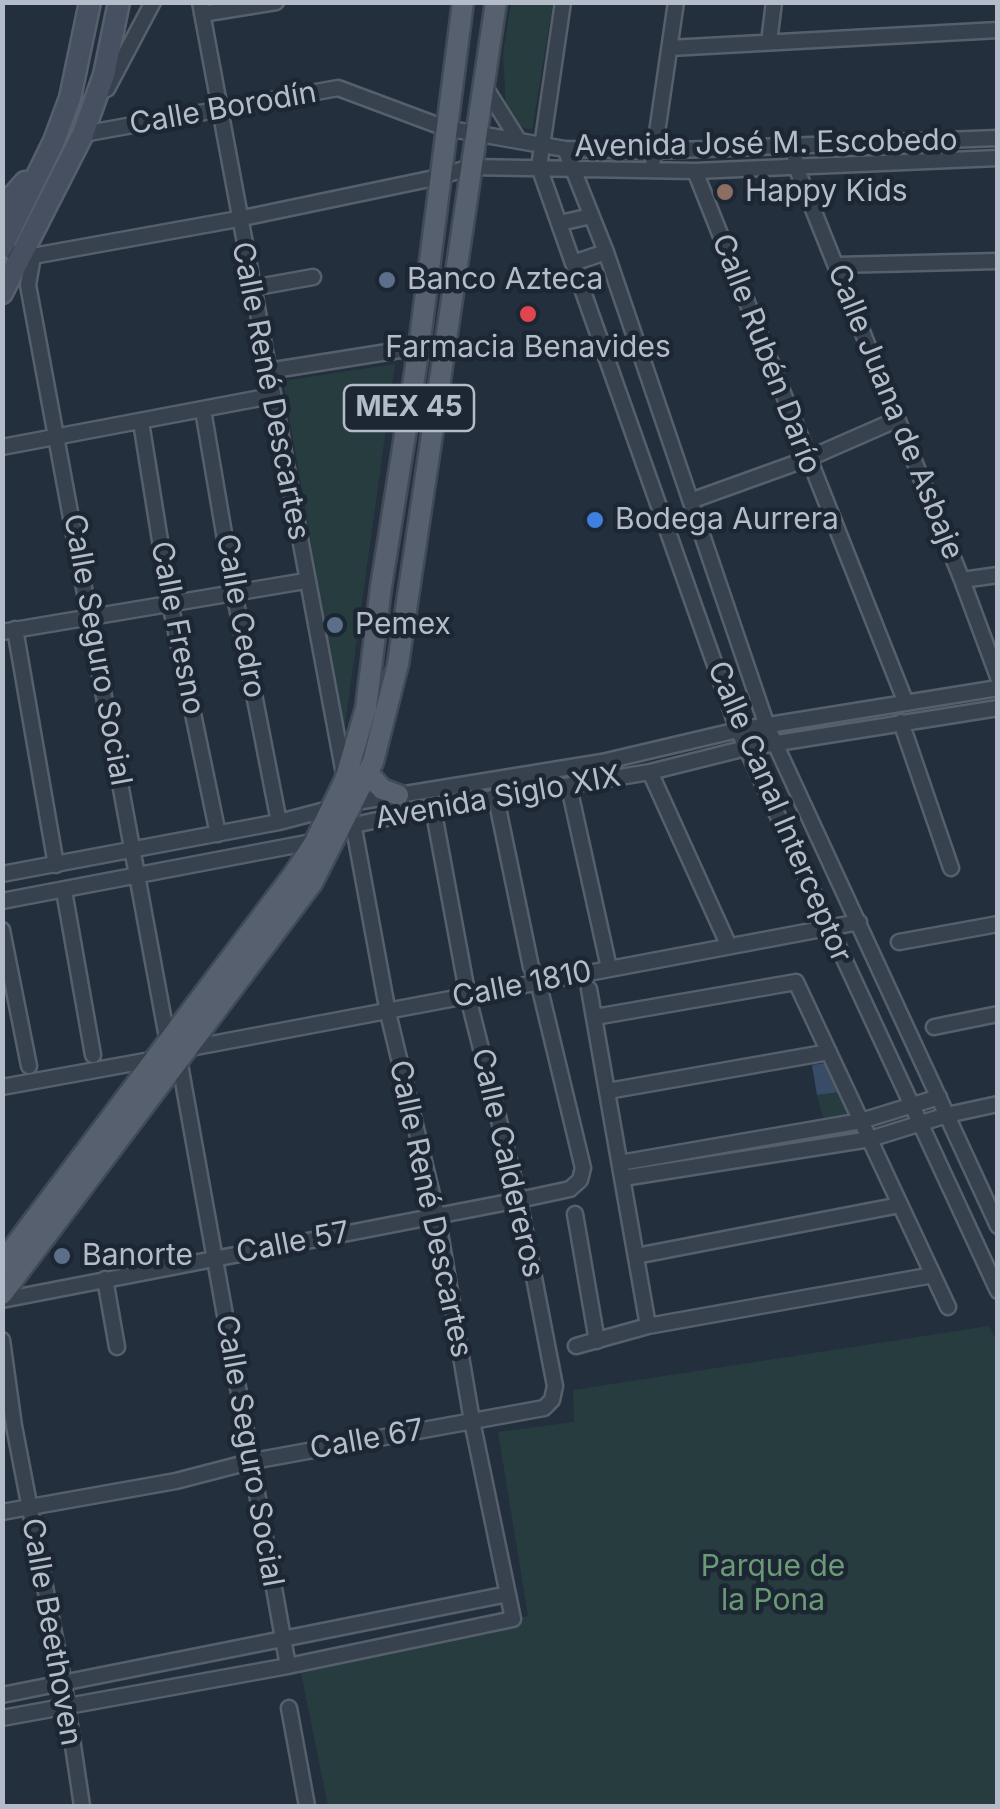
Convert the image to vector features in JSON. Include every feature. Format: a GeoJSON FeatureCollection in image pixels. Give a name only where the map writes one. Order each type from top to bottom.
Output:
{"type":"FeatureCollection","features":[{"type":"Feature","properties":{"kind":"main road","name":"MEX 45"},"geometry":{"type":"LineString","coordinates":[[2,1297],[314,842],[345,780],[366,708],[463,2]]}},
{"type":"Feature","properties":{"kind":"main road","name":"MEX 45"},"geometry":{"type":"LineString","coordinates":[[2,1263],[312,883],[347,826],[369,774],[398,664],[496,2]]}},
{"type":"Feature","properties":{"kind":"main road"},"geometry":{"type":"LineString","coordinates":[[369,774],[382,789],[398,795]]}},
{"type":"Feature","properties":{"kind":"street"},"geometry":{"type":"LineString","coordinates":[[5,284],[77,75],[90,2]]}},
{"type":"Feature","properties":{"kind":"street"},"geometry":{"type":"LineString","coordinates":[[83,134],[104,75],[119,2]]}},
{"type":"Feature","properties":{"kind":"street"},"geometry":{"type":"LineString","coordinates":[[14,252],[83,134],[152,2]]}},
{"type":"Feature","properties":{"kind":"street"},"geometry":{"type":"LineString","coordinates":[[201,8],[276,2]]}},
{"type":"Feature","properties":{"kind":"street"},"geometry":{"type":"LineString","coordinates":[[539,167],[563,2]]}},
{"type":"Feature","properties":{"kind":"street"},"geometry":{"type":"LineString","coordinates":[[654,171],[652,151],[676,2]]}},
{"type":"Feature","properties":{"kind":"street"},"geometry":{"type":"LineString","coordinates":[[769,42],[774,2]]}},
{"type":"Feature","properties":{"kind":"street","name":"Calle René Descartes"},"geometry":{"type":"LineString","coordinates":[[201,8],[345,780]]}},
{"type":"Feature","properties":{"kind":"street"},"geometry":{"type":"LineString","coordinates":[[670,48],[998,30]]}},
{"type":"Feature","properties":{"kind":"street"},"geometry":{"type":"LineString","coordinates":[[484,85],[519,142]]}},
{"type":"Feature","properties":{"kind":"street","name":"Calle Borodín"},"geometry":{"type":"LineString","coordinates":[[83,134],[338,88],[445,128],[476,132]]}},
{"type":"Feature","properties":{"kind":"street","name":"Avenida José M. Escobedo"},"geometry":{"type":"LineString","coordinates":[[476,132],[565,149],[652,151],[998,138]]}},
{"type":"Feature","properties":{"kind":"street","name":"Calle Juana de Asbaje"},"geometry":{"type":"LineString","coordinates":[[794,148],[796,167],[998,677]]}},
{"type":"Feature","properties":{"kind":"street","name":"Calle Canal Interceptor"},"geometry":{"type":"LineString","coordinates":[[565,149],[606,252],[776,746],[998,1226]]}},
{"type":"Feature","properties":{"kind":"street"},"geometry":{"type":"LineString","coordinates":[[2,208],[48,154]]}},
{"type":"Feature","properties":{"kind":"street","name":"Avenida José M. Escobedo"},"geometry":{"type":"LineString","coordinates":[[14,252],[238,219],[470,167],[695,171],[998,158]]}},
{"type":"Feature","properties":{"kind":"street","name":"Calle Canal Interceptor"},"geometry":{"type":"LineString","coordinates":[[539,167],[738,730],[998,1291]]}},
{"type":"Feature","properties":{"kind":"street","name":"Calle Rubén Darío"},"geometry":{"type":"LineString","coordinates":[[695,171],[906,703]]}},
{"type":"Feature","properties":{"kind":"street"},"geometry":{"type":"LineString","coordinates":[[560,223],[591,216]]}},
{"type":"Feature","properties":{"kind":"street","name":"Calle Seguro Social"},"geometry":{"type":"LineString","coordinates":[[14,252],[28,286],[58,438],[288,1666]]}},
{"type":"Feature","properties":{"kind":"street"},"geometry":{"type":"LineString","coordinates":[[573,263],[606,252]]}},
{"type":"Feature","properties":{"kind":"street"},"geometry":{"type":"LineString","coordinates":[[837,265],[998,261]]}},
{"type":"Feature","properties":{"kind":"street"},"geometry":{"type":"LineString","coordinates":[[252,288],[313,277]]}},
{"type":"Feature","properties":{"kind":"street"},"geometry":{"type":"LineString","coordinates":[[268,371],[418,347]]}},
{"type":"Feature","properties":{"kind":"street"},"geometry":{"type":"LineString","coordinates":[[2,447],[271,396]]}},
{"type":"Feature","properties":{"kind":"street","name":"Calle Cedro"},"geometry":{"type":"LineString","coordinates":[[203,410],[279,822]]}},
{"type":"Feature","properties":{"kind":"street"},"geometry":{"type":"LineString","coordinates":[[693,500],[808,459],[896,420]]}},
{"type":"Feature","properties":{"kind":"street","name":"Calle Fresno"},"geometry":{"type":"LineString","coordinates":[[141,422],[170,603],[218,834]]}},
{"type":"Feature","properties":{"kind":"street"},"geometry":{"type":"LineString","coordinates":[[962,580],[998,575]]}},
{"type":"Feature","properties":{"kind":"street"},"geometry":{"type":"LineString","coordinates":[[56,865],[9,631],[306,581]]}},
{"type":"Feature","properties":{"kind":"street","name":"Avenida Siglo XIX"},"geometry":{"type":"LineString","coordinates":[[2,874],[279,822],[356,802],[602,762],[738,730],[998,688]]}},
{"type":"Feature","properties":{"kind":"street","name":"Avenida Siglo XIX"},"geometry":{"type":"LineString","coordinates":[[2,902],[314,842],[347,826],[433,808],[650,772],[746,748],[998,708]]}},
{"type":"Feature","properties":{"kind":"street"},"geometry":{"type":"LineString","coordinates":[[901,722],[952,868]]}},
{"type":"Feature","properties":{"kind":"street"},"geometry":{"type":"LineString","coordinates":[[650,772],[728,944]]}},
{"type":"Feature","properties":{"kind":"street"},"geometry":{"type":"LineString","coordinates":[[570,787],[609,968]]}},
{"type":"Feature","properties":{"kind":"street"},"geometry":{"type":"LineString","coordinates":[[496,798],[531,967],[538,981]]}},
{"type":"Feature","properties":{"kind":"street","name":"Calle Caldereros"},"geometry":{"type":"LineString","coordinates":[[433,808],[468,997],[520,1200],[555,1386],[552,1400]]}},
{"type":"Feature","properties":{"kind":"street","name":"Calle René Descartes"},"geometry":{"type":"LineString","coordinates":[[288,1666],[513,1620],[472,1420],[437,1216],[347,826]]}},
{"type":"Feature","properties":{"kind":"street"},"geometry":{"type":"LineString","coordinates":[[64,891],[92,1055]]}},
{"type":"Feature","properties":{"kind":"street","name":"Calle 1810"},"geometry":{"type":"LineString","coordinates":[[2,1087],[728,944],[859,922]]}},
{"type":"Feature","properties":{"kind":"street"},"geometry":{"type":"LineString","coordinates":[[899,942],[998,924]]}},
{"type":"Feature","properties":{"kind":"street"},"geometry":{"type":"LineString","coordinates":[[2,930],[29,1066]]}},
{"type":"Feature","properties":{"kind":"street","name":"Calle 57"},"geometry":{"type":"LineString","coordinates":[[2,1297],[570,1189],[580,1180],[583,1168],[538,981]]}},
{"type":"Feature","properties":{"kind":"street"},"geometry":{"type":"LineString","coordinates":[[595,1017],[796,982],[948,1307]]}},
{"type":"Feature","properties":{"kind":"street"},"geometry":{"type":"LineString","coordinates":[[589,989],[648,1326]]}},
{"type":"Feature","properties":{"kind":"street"},"geometry":{"type":"LineString","coordinates":[[934,1026],[998,1014]]}},
{"type":"Feature","properties":{"kind":"street"},"geometry":{"type":"LineString","coordinates":[[608,1091],[829,1052]]}},
{"type":"Feature","properties":{"kind":"street"},"geometry":{"type":"LineString","coordinates":[[622,1171],[861,1122],[938,1097]]}},
{"type":"Feature","properties":{"kind":"street"},"geometry":{"type":"LineString","coordinates":[[622,1171],[870,1139],[998,1104]]}},
{"type":"Feature","properties":{"kind":"street"},"geometry":{"type":"LineString","coordinates":[[636,1256],[900,1204]]}},
{"type":"Feature","properties":{"kind":"street"},"geometry":{"type":"LineString","coordinates":[[575,1214],[598,1342]]}},
{"type":"Feature","properties":{"kind":"street"},"geometry":{"type":"LineString","coordinates":[[576,1346],[648,1326],[933,1275]]}},
{"type":"Feature","properties":{"kind":"street"},"geometry":{"type":"LineString","coordinates":[[105,1278],[116,1346]]}},
{"type":"Feature","properties":{"kind":"street","name":"Calle Beethoven"},"geometry":{"type":"LineString","coordinates":[[2,1340],[82,1806]]}},
{"type":"Feature","properties":{"kind":"street","name":"Calle 67"},"geometry":{"type":"LineString","coordinates":[[2,1512],[544,1408],[552,1400]]}},
{"type":"Feature","properties":{"kind":"street"},"geometry":{"type":"LineString","coordinates":[[2,1695],[508,1594]]}},
{"type":"Feature","properties":{"kind":"street"},"geometry":{"type":"LineString","coordinates":[[2,1718],[288,1666]]}},
{"type":"Feature","properties":{"kind":"street"},"geometry":{"type":"LineString","coordinates":[[289,1708],[307,1806]]}},
{"type":"Feature","properties":{"kind":"green space"},"geometry":{"type":"Polygon","coordinates":[[[511,3],[553,3],[532,130],[518,126],[506,108],[503,54],[511,3]]]}},
{"type":"Feature","properties":{"kind":"green space"},"geometry":{"type":"Polygon","coordinates":[[[395,364],[344,732],[283,381],[395,364]]]}},
{"type":"Feature","properties":{"kind":"green space"},"geometry":{"type":"Polygon","coordinates":[[[847,1091],[860,1119],[825,1124],[817,1095],[847,1091]]]}},
{"type":"Feature","properties":{"kind":"green space","name":"Parque de la Pona"},"geometry":{"type":"Polygon","coordinates":[[[989,1326],[997,1341],[997,1806],[328,1806],[301,1673],[528,1616],[498,1432],[574,1422],[573,1390],[989,1326]]]}},
{"type":"Feature","properties":{"kind":"water"},"geometry":{"type":"Polygon","coordinates":[[[833,1062],[847,1091],[817,1095],[812,1065],[833,1062]]]}},
{"type":"Feature","properties":{"kind":"place","name":"Happy Kids"},"geometry":{"type":"Point","coordinates":[725,192]}},
{"type":"Feature","properties":{"kind":"place","name":"Banco Azteca"},"geometry":{"type":"Point","coordinates":[387,280]}},
{"type":"Feature","properties":{"kind":"place","name":"Farmacia Benavides"},"geometry":{"type":"Point","coordinates":[528,314]}},
{"type":"Feature","properties":{"kind":"place","name":"Bodega Aurrera"},"geometry":{"type":"Point","coordinates":[595,520]}},
{"type":"Feature","properties":{"kind":"place","name":"Pemex"},"geometry":{"type":"Point","coordinates":[335,625]}},
{"type":"Feature","properties":{"kind":"place","name":"Banorte"},"geometry":{"type":"Point","coordinates":[62,1256]}}]}
